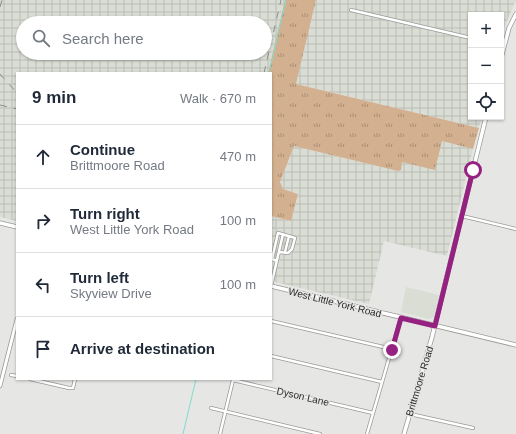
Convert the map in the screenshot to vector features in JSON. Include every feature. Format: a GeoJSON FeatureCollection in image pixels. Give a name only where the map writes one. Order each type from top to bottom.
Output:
{"type":"FeatureCollection","features":[{"type":"Feature","properties":{"kind":"main road"},"geometry":{"type":"LineString","coordinates":[[504,41],[516,14]]}},
{"type":"Feature","properties":{"kind":"main road","name":"Brittmoore Road"},"geometry":{"type":"LineString","coordinates":[[404,434],[435,326],[485,120]]}},
{"type":"Feature","properties":{"kind":"main road"},"geometry":{"type":"LineString","coordinates":[[0,223],[16,227]]}},
{"type":"Feature","properties":{"kind":"main road","name":"West Little York Road"},"geometry":{"type":"LineString","coordinates":[[272,286],[516,345]]}},
{"type":"Feature","properties":{"kind":"street"},"geometry":{"type":"LineString","coordinates":[[351,10],[468,37]]}},
{"type":"Feature","properties":{"kind":"street"},"geometry":{"type":"LineString","coordinates":[[462,216],[516,229]]}},
{"type":"Feature","properties":{"kind":"street"},"geometry":{"type":"LineString","coordinates":[[277,261],[272,259],[277,234],[284,234],[295,238],[294,245],[288,252],[279,252]]}},
{"type":"Feature","properties":{"kind":"street"},"geometry":{"type":"LineString","coordinates":[[272,282],[284,234]]}},
{"type":"Feature","properties":{"kind":"street"},"geometry":{"type":"LineString","coordinates":[[285,252],[289,236]]}},
{"type":"Feature","properties":{"kind":"street"},"geometry":{"type":"LineString","coordinates":[[367,434],[401,318]]}},
{"type":"Feature","properties":{"kind":"street"},"geometry":{"type":"LineString","coordinates":[[272,321],[392,350]]}},
{"type":"Feature","properties":{"kind":"street"},"geometry":{"type":"LineString","coordinates":[[0,386],[16,326]]}},
{"type":"Feature","properties":{"kind":"street"},"geometry":{"type":"LineString","coordinates":[[272,356],[382,382]]}},
{"type":"Feature","properties":{"kind":"street"},"geometry":{"type":"LineString","coordinates":[[11,375],[16,376]]}},
{"type":"Feature","properties":{"kind":"street"},"geometry":{"type":"LineString","coordinates":[[34,380],[69,388],[73,388],[75,380]]}},
{"type":"Feature","properties":{"kind":"street"},"geometry":{"type":"LineString","coordinates":[[220,434],[233,380]]}},
{"type":"Feature","properties":{"kind":"street","name":"Dyson Lane"},"geometry":{"type":"LineString","coordinates":[[233,380],[373,413]]}},
{"type":"Feature","properties":{"kind":"street"},"geometry":{"type":"LineString","coordinates":[[211,408],[320,434]]}},
{"type":"Feature","properties":{"kind":"street"},"geometry":{"type":"LineString","coordinates":[[410,414],[473,428]]}},
{"type":"Feature","properties":{"kind":"shaded area"},"geometry":{"type":"Polygon","coordinates":[[[0,0],[285,0],[272,56],[272,16],[16,16],[16,60],[271,60],[268,72],[16,72],[16,221],[0,217],[0,0]]]}},
{"type":"Feature","properties":{"kind":"shaded area"},"geometry":{"type":"Polygon","coordinates":[[[316,0],[516,0],[504,28],[504,12],[468,12],[468,120],[481,120],[479,128],[296,84],[316,0]]]}},
{"type":"Feature","properties":{"kind":"shaded area"},"geometry":{"type":"Polygon","coordinates":[[[442,141],[473,149],[447,256],[384,241],[369,304],[272,281],[272,216],[291,221],[298,194],[283,189],[280,182],[294,146],[398,171],[402,162],[442,141]]]}},
{"type":"Feature","properties":{"kind":"shaded area"},"geometry":{"type":"Polygon","coordinates":[[[406,287],[439,295],[434,317],[429,319],[401,312],[406,287]]]}},
{"type":"Feature","properties":{"kind":"green space"},"geometry":{"type":"Polygon","coordinates":[[[285,0],[316,0],[296,84],[479,128],[473,149],[442,141],[435,170],[402,162],[401,170],[398,171],[294,146],[280,182],[283,189],[298,194],[291,221],[272,216],[272,72],[268,72],[285,0]]]}},
{"type":"Feature","properties":{"kind":"waterway"},"geometry":{"type":"LineString","coordinates":[[269,72],[286,0]]}},
{"type":"Feature","properties":{"kind":"waterway"},"geometry":{"type":"LineString","coordinates":[[183,434],[196,380]]}},
{"type":"Feature","properties":{"kind":"railway"},"geometry":{"type":"LineString","coordinates":[[0,7],[2,0]]}},
{"type":"Feature","properties":{"kind":"railway"},"geometry":{"type":"LineString","coordinates":[[272,39],[281,0]]}},
{"type":"Feature","properties":{"kind":"railway"},"geometry":{"type":"LineString","coordinates":[[264,72],[267,60]]}},
{"type":"Feature","properties":{"kind":"railway"},"geometry":{"type":"LineString","coordinates":[[0,74],[16,92]]}},
{"type":"Feature","properties":{"kind":"railway"},"geometry":{"type":"LineString","coordinates":[[0,105],[16,109]]}},
{"type":"Feature","properties":{"kind":"route"},"geometry":{"type":"LineString","coordinates":[[392,350],[401,318],[435,326],[473,170]]}}]}
